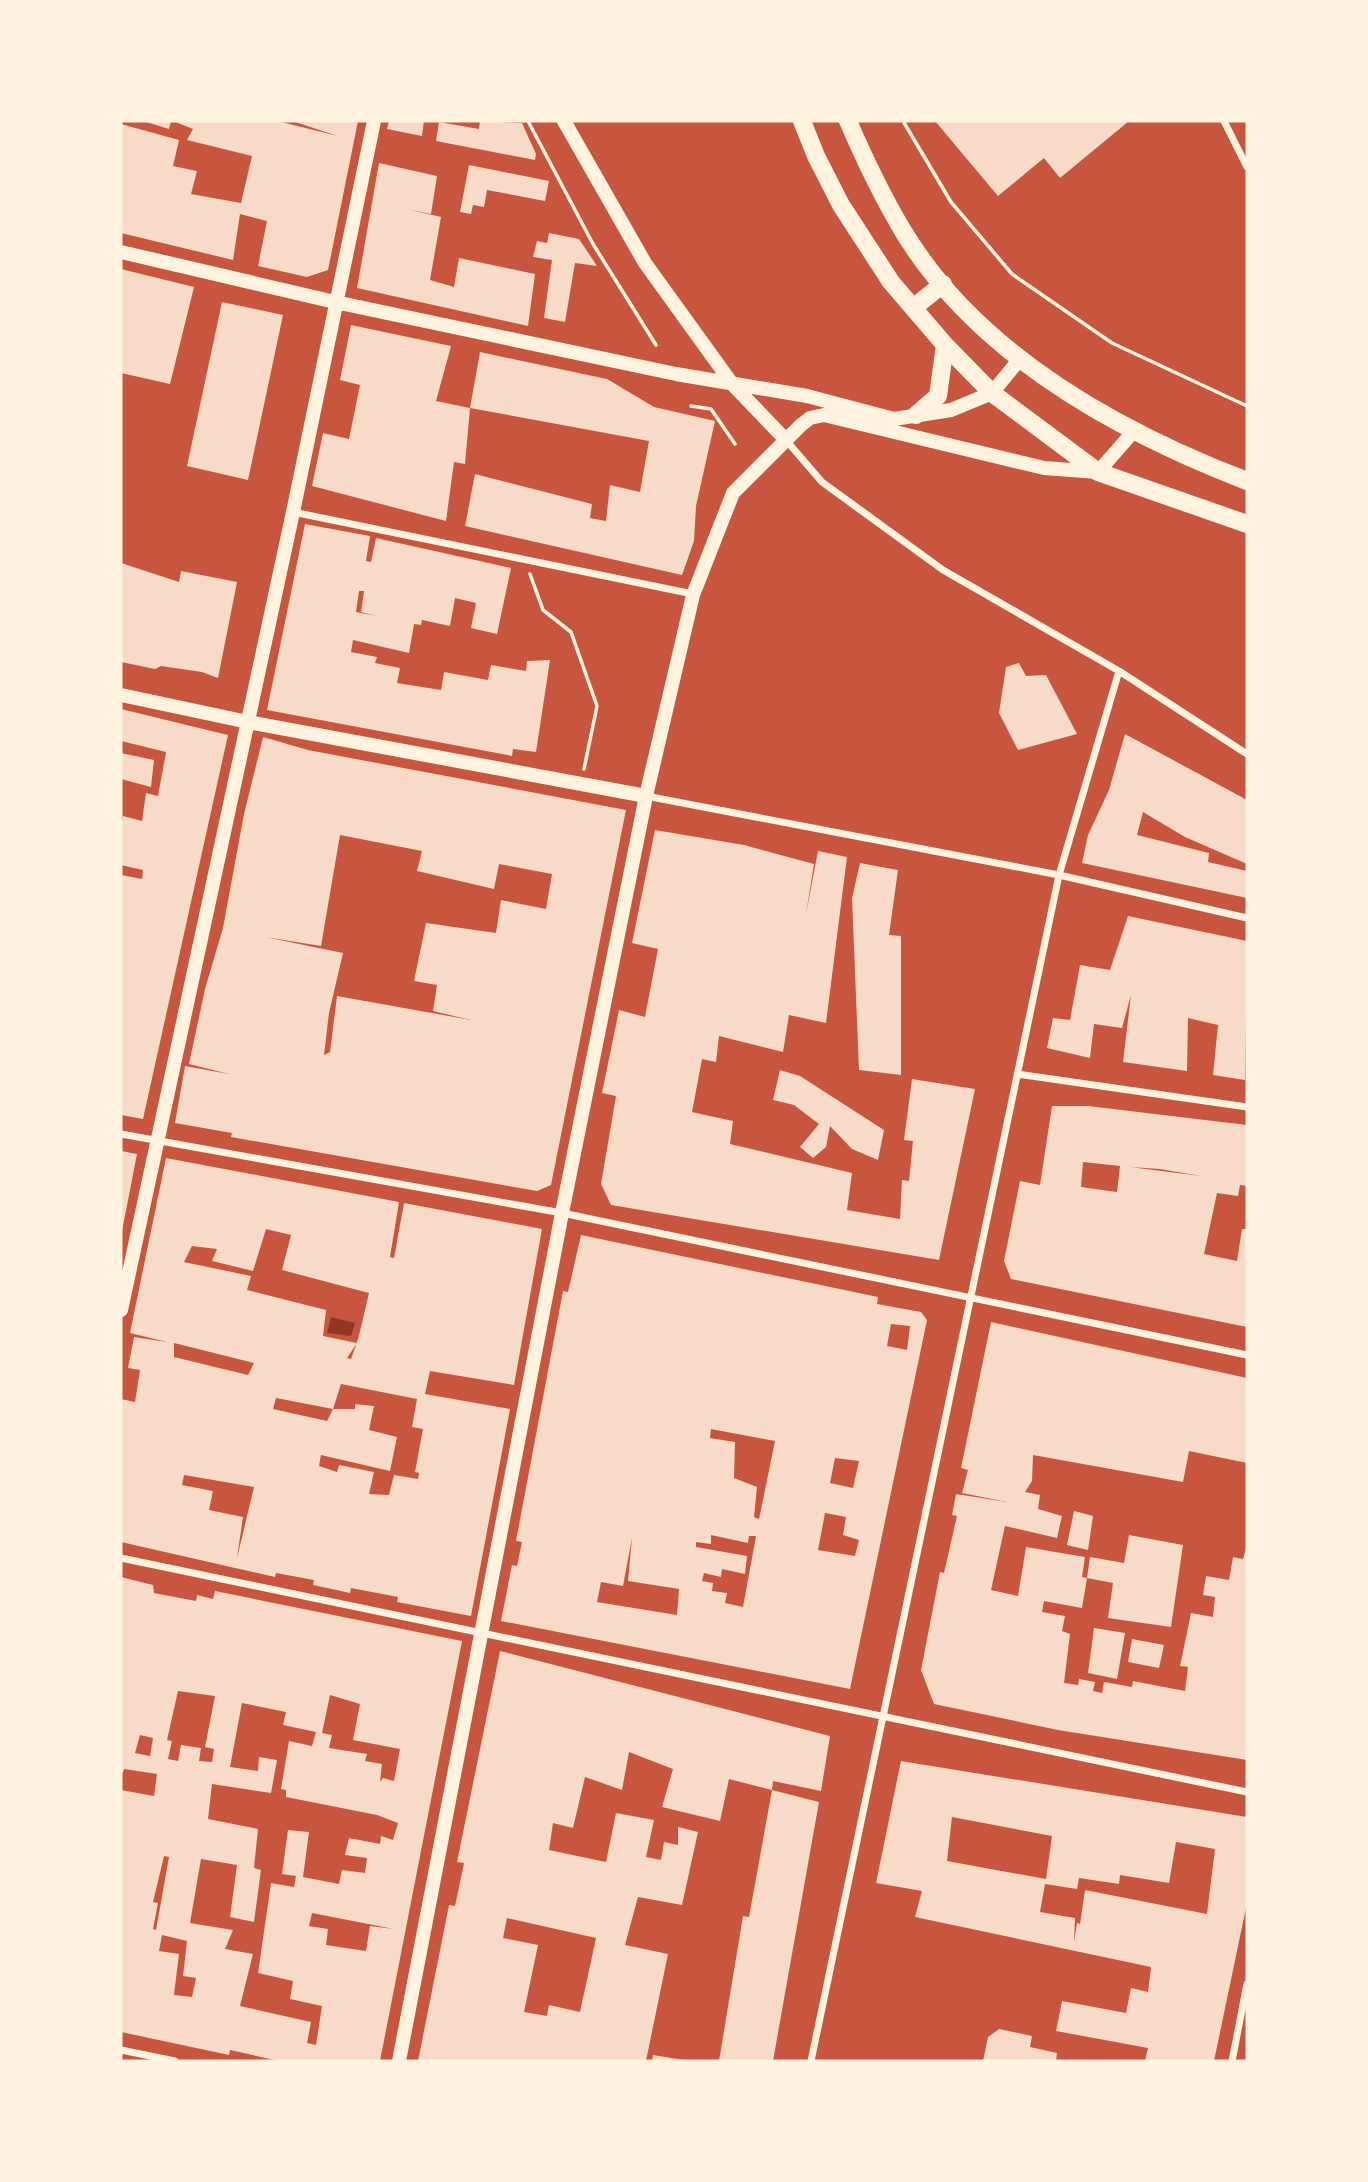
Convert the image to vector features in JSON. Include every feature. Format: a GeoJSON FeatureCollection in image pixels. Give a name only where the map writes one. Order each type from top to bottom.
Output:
{"type":"FeatureCollection","features":[{"type":"Feature","properties":{"kind":"main road"},"geometry":{"type":"LineString","coordinates":[[121,1310],[155,1141],[293,512],[374,121]]}},
{"type":"Feature","properties":{"kind":"main road"},"geometry":{"type":"LineString","coordinates":[[564,121],[645,262],[733,385],[785,439]]}},
{"type":"Feature","properties":{"kind":"main road"},"geometry":{"type":"LineString","coordinates":[[802,121],[816,156],[842,205],[891,282],[945,345],[992,393],[1098,471]]}},
{"type":"Feature","properties":{"kind":"main road"},"geometry":{"type":"LineString","coordinates":[[848,121],[903,232],[943,284],[1019,360],[1133,432],[1180,455],[1247,481]]}},
{"type":"Feature","properties":{"kind":"main road"},"geometry":{"type":"LineString","coordinates":[[121,251],[335,302],[733,385],[788,392],[894,419],[951,410],[992,393],[1019,360]]}},
{"type":"Feature","properties":{"kind":"main road"},"geometry":{"type":"LineString","coordinates":[[913,308],[943,284]]}},
{"type":"Feature","properties":{"kind":"main road"},"geometry":{"type":"LineString","coordinates":[[916,415],[930,406],[937,396],[945,345]]}},
{"type":"Feature","properties":{"kind":"main road"},"geometry":{"type":"LineString","coordinates":[[399,2061],[484,1633],[562,1213],[646,796],[693,594],[733,493],[785,439],[810,418],[824,415],[1044,468],[1098,471],[1247,524]]}},
{"type":"Feature","properties":{"kind":"main road"},"geometry":{"type":"LineString","coordinates":[[1098,471],[1133,432]]}},
{"type":"Feature","properties":{"kind":"main road"},"geometry":{"type":"LineString","coordinates":[[121,695],[248,722],[646,796]]}},
{"type":"Feature","properties":{"kind":"street"},"geometry":{"type":"LineString","coordinates":[[1224,121],[1247,167]]}},
{"type":"Feature","properties":{"kind":"street"},"geometry":{"type":"LineString","coordinates":[[785,439],[822,482],[943,570],[1119,671],[1247,754]]}},
{"type":"Feature","properties":{"kind":"street"},"geometry":{"type":"LineString","coordinates":[[293,512],[693,594]]}},
{"type":"Feature","properties":{"kind":"street"},"geometry":{"type":"LineString","coordinates":[[811,2061],[1059,875],[1119,671]]}},
{"type":"Feature","properties":{"kind":"street"},"geometry":{"type":"LineString","coordinates":[[646,796],[1059,875],[1247,918]]}},
{"type":"Feature","properties":{"kind":"street"},"geometry":{"type":"LineString","coordinates":[[1017,1074],[1247,1107]]}},
{"type":"Feature","properties":{"kind":"street"},"geometry":{"type":"LineString","coordinates":[[121,1134],[562,1213],[1247,1355]]}},
{"type":"Feature","properties":{"kind":"street"},"geometry":{"type":"LineString","coordinates":[[121,1558],[1247,1792]]}},
{"type":"Feature","properties":{"kind":"street"},"geometry":{"type":"LineString","coordinates":[[1232,2061],[1247,1984]]}},
{"type":"Feature","properties":{"kind":"street"},"geometry":{"type":"LineString","coordinates":[[121,2050],[175,2061]]}},
{"type":"Feature","properties":{"kind":"path"},"geometry":{"type":"LineString","coordinates":[[528,121],[593,244],[656,345]]}},
{"type":"Feature","properties":{"kind":"path"},"geometry":{"type":"LineString","coordinates":[[903,121],[951,202],[1012,274],[1112,343],[1247,406]]}},
{"type":"Feature","properties":{"kind":"path"},"geometry":{"type":"LineString","coordinates":[[691,406],[711,409],[735,444]]}},
{"type":"Feature","properties":{"kind":"path"},"geometry":{"type":"LineString","coordinates":[[524,560],[543,610],[571,632],[597,706],[580,785]]}},
{"type":"Feature","properties":{"kind":"shaded area"},"geometry":{"type":"Polygon","coordinates":[[[331,1317],[355,1323],[351,1336],[327,1333],[331,1317]]]}},
{"type":"Feature","properties":{"kind":"building"},"geometry":{"type":"Polygon","coordinates":[[[143,121],[171,121],[169,129],[143,121]]]}},
{"type":"Feature","properties":{"kind":"building"},"geometry":{"type":"Polygon","coordinates":[[[173,121],[277,121],[338,136],[292,121],[358,121],[328,270],[307,277],[258,266],[267,221],[240,214],[233,260],[121,233],[121,124],[179,140],[173,166],[197,171],[191,194],[241,203],[252,156],[187,140],[193,129],[173,121]]]}},
{"type":"Feature","properties":{"kind":"building"},"geometry":{"type":"Polygon","coordinates":[[[389,121],[424,121],[422,136],[387,129],[389,121]]]}},
{"type":"Feature","properties":{"kind":"building"},"geometry":{"type":"Polygon","coordinates":[[[480,121],[522,123],[536,154],[535,160],[436,141],[439,122],[479,129],[480,121]]]}},
{"type":"Feature","properties":{"kind":"building"},"geometry":{"type":"Polygon","coordinates":[[[935,121],[1129,121],[1060,178],[1044,158],[998,196],[935,121]]]}},
{"type":"Feature","properties":{"kind":"building"},"geometry":{"type":"Polygon","coordinates":[[[379,163],[437,176],[431,214],[406,209],[441,217],[430,280],[454,287],[459,258],[535,274],[528,326],[357,288],[379,163]]]}},
{"type":"Feature","properties":{"kind":"building"},"geometry":{"type":"Polygon","coordinates":[[[469,165],[549,181],[545,201],[487,190],[484,207],[473,205],[471,214],[460,212],[469,165]]]}},
{"type":"Feature","properties":{"kind":"building"},"geometry":{"type":"Polygon","coordinates":[[[549,233],[579,239],[597,266],[575,263],[565,322],[544,318],[552,260],[533,257],[537,241],[547,243],[549,233]]]}},
{"type":"Feature","properties":{"kind":"building"},"geometry":{"type":"Polygon","coordinates":[[[121,269],[194,287],[170,384],[121,373],[121,269]]]}},
{"type":"Feature","properties":{"kind":"building"},"geometry":{"type":"Polygon","coordinates":[[[222,302],[283,315],[248,480],[187,466],[222,302]]]}},
{"type":"Feature","properties":{"kind":"building"},"geometry":{"type":"Polygon","coordinates":[[[351,325],[451,346],[436,401],[470,408],[465,464],[454,462],[446,521],[312,486],[323,433],[349,439],[360,385],[340,380],[351,325]]]}},
{"type":"Feature","properties":{"kind":"building"},"geometry":{"type":"Polygon","coordinates":[[[480,352],[607,379],[654,407],[715,421],[696,506],[694,541],[682,575],[465,526],[475,474],[592,504],[590,518],[606,521],[610,485],[640,492],[649,441],[470,408],[480,352]]]}},
{"type":"Feature","properties":{"kind":"building"},"geometry":{"type":"Polygon","coordinates":[[[305,524],[370,536],[366,561],[371,562],[376,538],[511,568],[497,634],[471,628],[476,603],[455,598],[450,626],[422,620],[421,625],[414,624],[409,653],[353,640],[351,652],[377,657],[375,663],[400,668],[397,683],[441,690],[444,672],[488,680],[491,665],[526,671],[527,661],[550,660],[536,752],[513,749],[512,756],[267,710],[305,524]],[[359,591],[356,612],[376,616],[361,612],[364,591],[359,591]]]}},
{"type":"Feature","properties":{"kind":"building"},"geometry":{"type":"Polygon","coordinates":[[[121,563],[179,582],[181,571],[237,582],[218,678],[202,672],[161,666],[155,669],[121,662],[121,563]]]}},
{"type":"Feature","properties":{"kind":"building"},"geometry":{"type":"Polygon","coordinates":[[[1019,663],[1026,676],[1046,675],[1077,734],[1018,750],[999,713],[1006,667],[1019,663]]]}},
{"type":"Feature","properties":{"kind":"building"},"geometry":{"type":"Polygon","coordinates":[[[121,709],[228,735],[143,1119],[121,1115],[121,875],[142,879],[143,870],[121,865],[121,826],[123,816],[142,821],[146,793],[158,796],[166,752],[121,741],[121,709]]]}},
{"type":"Feature","properties":{"kind":"building"},"geometry":{"type":"Polygon","coordinates":[[[1125,734],[1247,800],[1247,864],[1185,837],[1143,812],[1137,835],[1209,853],[1208,862],[1247,871],[1247,898],[1082,863],[1088,835],[1109,790],[1125,734]]]}},
{"type":"Feature","properties":{"kind":"building"},"geometry":{"type":"Polygon","coordinates":[[[263,737],[308,750],[626,810],[551,1185],[537,1191],[231,1137],[232,1133],[175,1123],[185,1066],[229,1074],[189,1064],[205,989],[223,928],[244,814],[263,737]],[[340,835],[321,946],[265,937],[343,953],[329,1013],[324,1055],[330,1052],[337,996],[471,1020],[433,1011],[437,985],[414,981],[426,923],[496,933],[501,900],[546,909],[552,874],[499,864],[494,889],[417,871],[422,851],[340,835]]]}},
{"type":"Feature","properties":{"kind":"building"},"geometry":{"type":"Polygon","coordinates":[[[121,753],[154,760],[151,787],[121,779],[121,753]]]}},
{"type":"Feature","properties":{"kind":"building"},"geometry":{"type":"Polygon","coordinates":[[[655,830],[744,845],[814,864],[806,914],[818,851],[847,857],[826,1023],[789,1015],[783,1052],[719,1036],[716,1062],[702,1059],[692,1112],[733,1121],[730,1144],[852,1173],[847,1210],[900,1219],[902,1180],[909,1181],[913,1141],[904,1140],[912,1079],[975,1089],[939,1260],[611,1205],[601,1184],[616,1096],[602,1093],[619,1010],[645,1017],[658,949],[632,943],[655,830]]]}},
{"type":"Feature","properties":{"kind":"building"},"geometry":{"type":"Polygon","coordinates":[[[860,863],[898,870],[889,935],[901,936],[901,1075],[859,1070],[852,898],[860,863]]]}},
{"type":"Feature","properties":{"kind":"building"},"geometry":{"type":"Polygon","coordinates":[[[1128,916],[1247,941],[1245,1080],[1213,1075],[1218,1025],[1188,1018],[1187,1071],[1123,1062],[1131,995],[1122,1028],[1094,1024],[1090,1058],[1047,1048],[1053,1018],[1070,1020],[1080,965],[1110,970],[1128,916]]]}},
{"type":"Feature","properties":{"kind":"building"},"geometry":{"type":"Polygon","coordinates":[[[780,1070],[800,1076],[884,1130],[878,1160],[852,1149],[830,1126],[826,1147],[813,1158],[800,1147],[819,1124],[794,1105],[773,1100],[780,1070]]]}},
{"type":"Feature","properties":{"kind":"building"},"geometry":{"type":"Polygon","coordinates":[[[1052,1106],[1088,1106],[1247,1125],[1247,1186],[1240,1185],[1238,1196],[1217,1193],[1204,1254],[1237,1261],[1242,1229],[1247,1229],[1247,1327],[1011,1279],[1004,1261],[1020,1181],[1040,1185],[1052,1106]],[[1083,1162],[1081,1187],[1117,1192],[1120,1166],[1083,1162]],[[1130,1167],[1201,1176],[1160,1169],[1130,1167]]]}},
{"type":"Feature","properties":{"kind":"building"},"geometry":{"type":"Polygon","coordinates":[[[121,1151],[137,1154],[122,1231],[121,1231],[121,1151]]]}},
{"type":"Feature","properties":{"kind":"building"},"geometry":{"type":"Polygon","coordinates":[[[166,1158],[399,1202],[390,1257],[394,1258],[404,1203],[542,1229],[514,1385],[430,1371],[425,1394],[510,1409],[471,1616],[397,1602],[398,1597],[351,1588],[350,1593],[313,1585],[314,1580],[276,1573],[275,1577],[121,1542],[121,1399],[135,1402],[140,1370],[128,1368],[134,1337],[167,1342],[130,1333],[166,1158]],[[266,1229],[253,1271],[212,1261],[217,1249],[192,1246],[184,1262],[251,1276],[247,1290],[326,1310],[323,1336],[357,1343],[369,1293],[282,1270],[291,1235],[266,1229]],[[174,1343],[174,1357],[248,1375],[254,1363],[174,1343]],[[356,1344],[347,1358],[351,1359],[356,1344]],[[341,1384],[333,1409],[355,1409],[355,1404],[374,1406],[369,1430],[397,1437],[390,1471],[321,1455],[319,1466],[337,1472],[339,1465],[374,1472],[369,1494],[389,1495],[394,1475],[418,1479],[419,1473],[415,1472],[423,1429],[412,1427],[417,1399],[341,1384]],[[276,1398],[273,1409],[327,1421],[333,1409],[276,1398]],[[184,1475],[182,1485],[213,1491],[209,1510],[243,1517],[237,1558],[254,1487],[184,1475]]]}},
{"type":"Feature","properties":{"kind":"building"},"geometry":{"type":"Polygon","coordinates":[[[581,1235],[878,1297],[877,1304],[921,1312],[927,1320],[850,1689],[501,1621],[512,1565],[517,1566],[522,1542],[516,1541],[563,1291],[568,1292],[581,1235]],[[891,1324],[887,1346],[907,1350],[910,1326],[891,1324]],[[711,1429],[710,1438],[735,1442],[734,1478],[757,1487],[754,1517],[759,1519],[775,1441],[711,1429]],[[835,1458],[830,1483],[853,1488],[859,1461],[835,1458]],[[825,1513],[818,1550],[855,1556],[859,1540],[843,1535],[846,1517],[825,1513]],[[711,1535],[711,1544],[696,1542],[696,1547],[747,1556],[745,1574],[722,1569],[721,1577],[704,1573],[702,1581],[713,1583],[712,1591],[727,1593],[725,1603],[743,1607],[756,1536],[749,1536],[748,1543],[711,1535]],[[632,1538],[623,1586],[601,1582],[597,1602],[677,1615],[679,1589],[628,1581],[632,1538]]]}},
{"type":"Feature","properties":{"kind":"building"},"geometry":{"type":"Polygon","coordinates":[[[991,1322],[1247,1378],[1247,1463],[1189,1451],[1183,1482],[1033,1455],[1032,1481],[1025,1492],[1040,1495],[1038,1509],[1062,1516],[1057,1538],[1005,1526],[991,1590],[1018,1596],[1026,1547],[1085,1557],[1082,1577],[1087,1578],[1082,1608],[1044,1601],[1042,1612],[1065,1616],[1062,1631],[1070,1634],[1064,1683],[1078,1685],[1079,1679],[1095,1682],[1093,1691],[1102,1693],[1104,1682],[1132,1687],[1133,1681],[1185,1691],[1188,1667],[1180,1666],[1191,1613],[1213,1617],[1215,1597],[1203,1595],[1206,1576],[1229,1580],[1233,1557],[1243,1559],[1247,1545],[1247,1760],[1058,1730],[934,1704],[921,1670],[940,1572],[944,1573],[957,1516],[952,1515],[956,1494],[1007,1502],[962,1493],[968,1470],[961,1468],[991,1322]]]}},
{"type":"Feature","properties":{"kind":"building"},"geometry":{"type":"Polygon","coordinates":[[[1074,1511],[1093,1516],[1088,1550],[1067,1545],[1074,1511]]]}},
{"type":"Feature","properties":{"kind":"building"},"geometry":{"type":"Polygon","coordinates":[[[1129,1535],[1183,1545],[1171,1627],[1108,1618],[1113,1583],[1087,1578],[1090,1557],[1124,1563],[1129,1535]]]}},
{"type":"Feature","properties":{"kind":"building"},"geometry":{"type":"Polygon","coordinates":[[[121,1577],[153,1585],[154,1593],[196,1601],[197,1595],[213,1599],[215,1591],[462,1641],[380,2061],[279,2061],[230,2050],[229,2055],[121,2032],[121,1790],[154,1796],[157,1774],[124,1769],[121,1778],[121,1577]],[[178,1691],[167,1740],[172,1741],[168,1759],[178,1761],[181,1745],[201,1748],[199,1761],[212,1762],[214,1749],[205,1747],[215,1696],[178,1691]],[[330,1695],[322,1733],[332,1735],[329,1748],[367,1754],[365,1761],[382,1764],[380,1782],[383,1778],[394,1781],[400,1749],[353,1740],[360,1704],[330,1695]],[[242,1703],[230,1767],[258,1771],[259,1757],[277,1760],[271,1793],[212,1784],[208,1819],[258,1829],[254,1868],[261,1870],[254,1922],[230,1917],[237,1865],[201,1859],[190,1923],[233,1930],[225,1949],[253,1954],[240,2006],[311,2022],[307,2043],[316,2045],[322,2006],[290,1999],[293,1981],[258,1973],[271,1883],[294,1887],[296,1876],[282,1874],[288,1830],[309,1832],[303,1877],[339,1884],[342,1870],[365,1873],[367,1858],[345,1855],[349,1838],[380,1844],[381,1836],[393,1840],[398,1823],[377,1815],[286,1797],[286,1790],[281,1789],[289,1741],[312,1746],[316,1732],[283,1725],[286,1712],[242,1703]],[[140,1735],[135,1753],[150,1756],[153,1738],[140,1735]],[[164,1856],[153,1902],[158,1903],[153,1929],[156,1930],[169,1857],[164,1856]],[[312,1913],[309,1926],[328,1929],[326,1945],[366,1951],[370,1926],[394,1929],[312,1913]],[[162,1935],[159,1951],[179,1954],[174,1995],[192,1997],[196,1978],[183,1976],[187,1941],[162,1935]]]}},
{"type":"Feature","properties":{"kind":"building"},"geometry":{"type":"Polygon","coordinates":[[[1094,1628],[1125,1633],[1117,1679],[1088,1673],[1094,1628]]]}},
{"type":"Feature","properties":{"kind":"building"},"geometry":{"type":"Polygon","coordinates":[[[1132,1639],[1164,1645],[1159,1668],[1128,1662],[1132,1639]]]}},
{"type":"Feature","properties":{"kind":"building"},"geometry":{"type":"Polygon","coordinates":[[[500,1651],[830,1736],[821,1791],[773,1781],[772,1790],[729,1779],[720,1821],[662,1807],[673,1769],[629,1752],[622,1790],[585,1777],[573,1828],[553,1823],[549,1850],[606,1862],[616,1813],[654,1820],[646,1857],[661,1860],[664,1842],[678,1845],[678,1827],[698,1832],[682,1905],[638,1897],[625,1945],[668,1954],[646,2061],[418,2061],[449,1905],[455,1906],[464,1863],[457,1862],[500,1651]],[[507,1918],[503,1938],[538,1945],[524,2012],[547,2016],[549,2005],[580,2012],[596,1938],[507,1918]]]}},
{"type":"Feature","properties":{"kind":"building"},"geometry":{"type":"Polygon","coordinates":[[[901,1761],[1247,1817],[1247,1903],[1214,2061],[1145,2061],[1148,2048],[1056,2031],[1062,2001],[1126,2013],[1131,1988],[1148,1992],[1151,1967],[915,1917],[922,1891],[876,1883],[901,1761]],[[952,1817],[947,1861],[1046,1879],[1052,1836],[952,1817]],[[1176,1842],[1169,1883],[1120,1875],[1119,1884],[1079,1878],[1077,1889],[1045,1884],[1040,1912],[1075,1918],[1074,1942],[1077,1923],[1080,1924],[1085,1890],[1207,1914],[1215,1849],[1176,1842]]]}},
{"type":"Feature","properties":{"kind":"building"},"geometry":{"type":"Polygon","coordinates":[[[772,1790],[819,1802],[773,2061],[719,2061],[743,1916],[749,1917],[772,1790]]]}},
{"type":"Feature","properties":{"kind":"building"},"geometry":{"type":"Polygon","coordinates":[[[999,2029],[1032,2036],[1030,2047],[1057,2053],[1056,2061],[983,2061],[988,2037],[999,2029]]]}},
{"type":"Feature","properties":{"kind":"building"},"geometry":{"type":"Polygon","coordinates":[[[653,2055],[683,2060],[652,2061],[653,2055]]]}}]}
